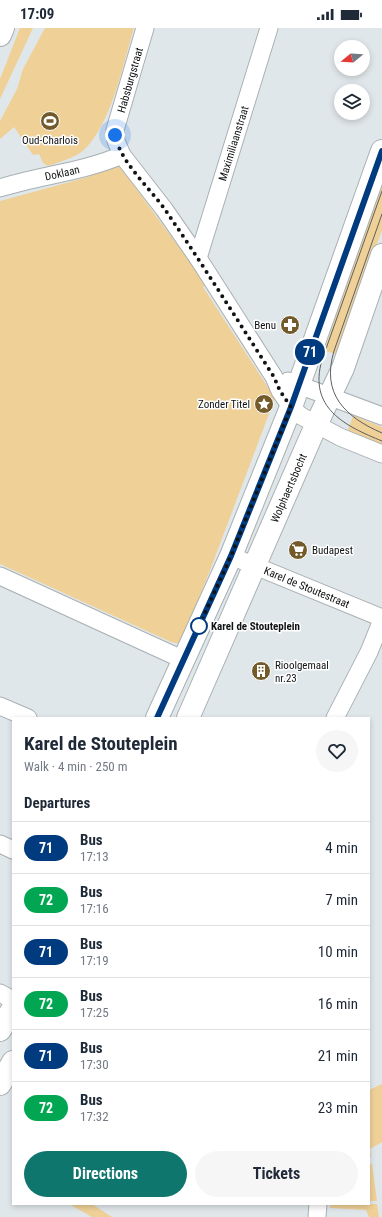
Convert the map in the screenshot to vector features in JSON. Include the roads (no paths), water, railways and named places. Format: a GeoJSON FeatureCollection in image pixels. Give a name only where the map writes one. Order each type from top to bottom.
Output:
{"type":"FeatureCollection","features":[{"type":"Feature","properties":{"kind":"main road"},"geometry":{"type":"LineString","coordinates":[[0,35],[2,28]]}},
{"type":"Feature","properties":{"kind":"main road"},"geometry":{"type":"LineString","coordinates":[[157,717],[231,556],[291,407],[382,151]]}},
{"type":"Feature","properties":{"kind":"main road","name":"Wolphaertsbocht"},"geometry":{"type":"LineString","coordinates":[[188,717],[343,368],[382,254]]}},
{"type":"Feature","properties":{"kind":"main road"},"geometry":{"type":"LineString","coordinates":[[0,1030],[12,1010]]}},
{"type":"Feature","properties":{"kind":"main road"},"geometry":{"type":"LineString","coordinates":[[0,1084],[12,1064]]}},
{"type":"Feature","properties":{"kind":"street","name":"Habsburgstraat"},"geometry":{"type":"LineString","coordinates":[[145,28],[115,130],[116,141],[122,155],[164,209],[198,258],[274,377],[280,391],[291,407],[301,416],[340,437],[382,454]]}},
{"type":"Feature","properties":{"kind":"street","name":"Maximiliaanstraat"},"geometry":{"type":"LineString","coordinates":[[198,258],[269,28]]}},
{"type":"Feature","properties":{"kind":"street","name":"Doklaan"},"geometry":{"type":"LineString","coordinates":[[0,188],[104,163],[122,155]]}},
{"type":"Feature","properties":{"kind":"street"},"geometry":{"type":"LineString","coordinates":[[274,377],[298,384],[382,416]]}},
{"type":"Feature","properties":{"kind":"street","name":"Karel de Stoutestraat"},"geometry":{"type":"LineString","coordinates":[[231,556],[382,619]]}},
{"type":"Feature","properties":{"kind":"street"},"geometry":{"type":"LineString","coordinates":[[0,576],[184,660]]}},
{"type":"Feature","properties":{"kind":"street"},"geometry":{"type":"LineString","coordinates":[[336,717],[368,652],[382,619]]}},
{"type":"Feature","properties":{"kind":"street"},"geometry":{"type":"LineString","coordinates":[[0,706],[26,717]]}},
{"type":"Feature","properties":{"kind":"street"},"geometry":{"type":"LineString","coordinates":[[0,844],[12,850]]}},
{"type":"Feature","properties":{"kind":"street"},"geometry":{"type":"LineString","coordinates":[[0,993],[12,999]]}},
{"type":"Feature","properties":{"kind":"street"},"geometry":{"type":"LineString","coordinates":[[317,1217],[318,1205]]}},
{"type":"Feature","properties":{"kind":"tram line"},"geometry":{"type":"LineString","coordinates":[[382,191],[322,360],[319,377],[320,391],[325,403],[333,413],[355,429],[382,441]]}},
{"type":"Feature","properties":{"kind":"tram line"},"geometry":{"type":"LineString","coordinates":[[382,214],[334,351],[331,366],[331,380],[334,392],[339,402],[357,419],[382,433]]}},
{"type":"Feature","properties":{"kind":"place","name":"Oud-Charlois"},"geometry":{"type":"Point","coordinates":[50,121]}},
{"type":"Feature","properties":{"kind":"place","name":"Benu"},"geometry":{"type":"Point","coordinates":[290,325]}},
{"type":"Feature","properties":{"kind":"place","name":"Zonder Titel"},"geometry":{"type":"Point","coordinates":[264,404]}},
{"type":"Feature","properties":{"kind":"place","name":"Budapest"},"geometry":{"type":"Point","coordinates":[298,550]}},
{"type":"Feature","properties":{"kind":"place","name":"Karel de Stouteplein"},"geometry":{"type":"Point","coordinates":[199,626]}},
{"type":"Feature","properties":{"kind":"place","name":"Rioolgemaal nr.23"},"geometry":{"type":"Point","coordinates":[261,671]}}]}
